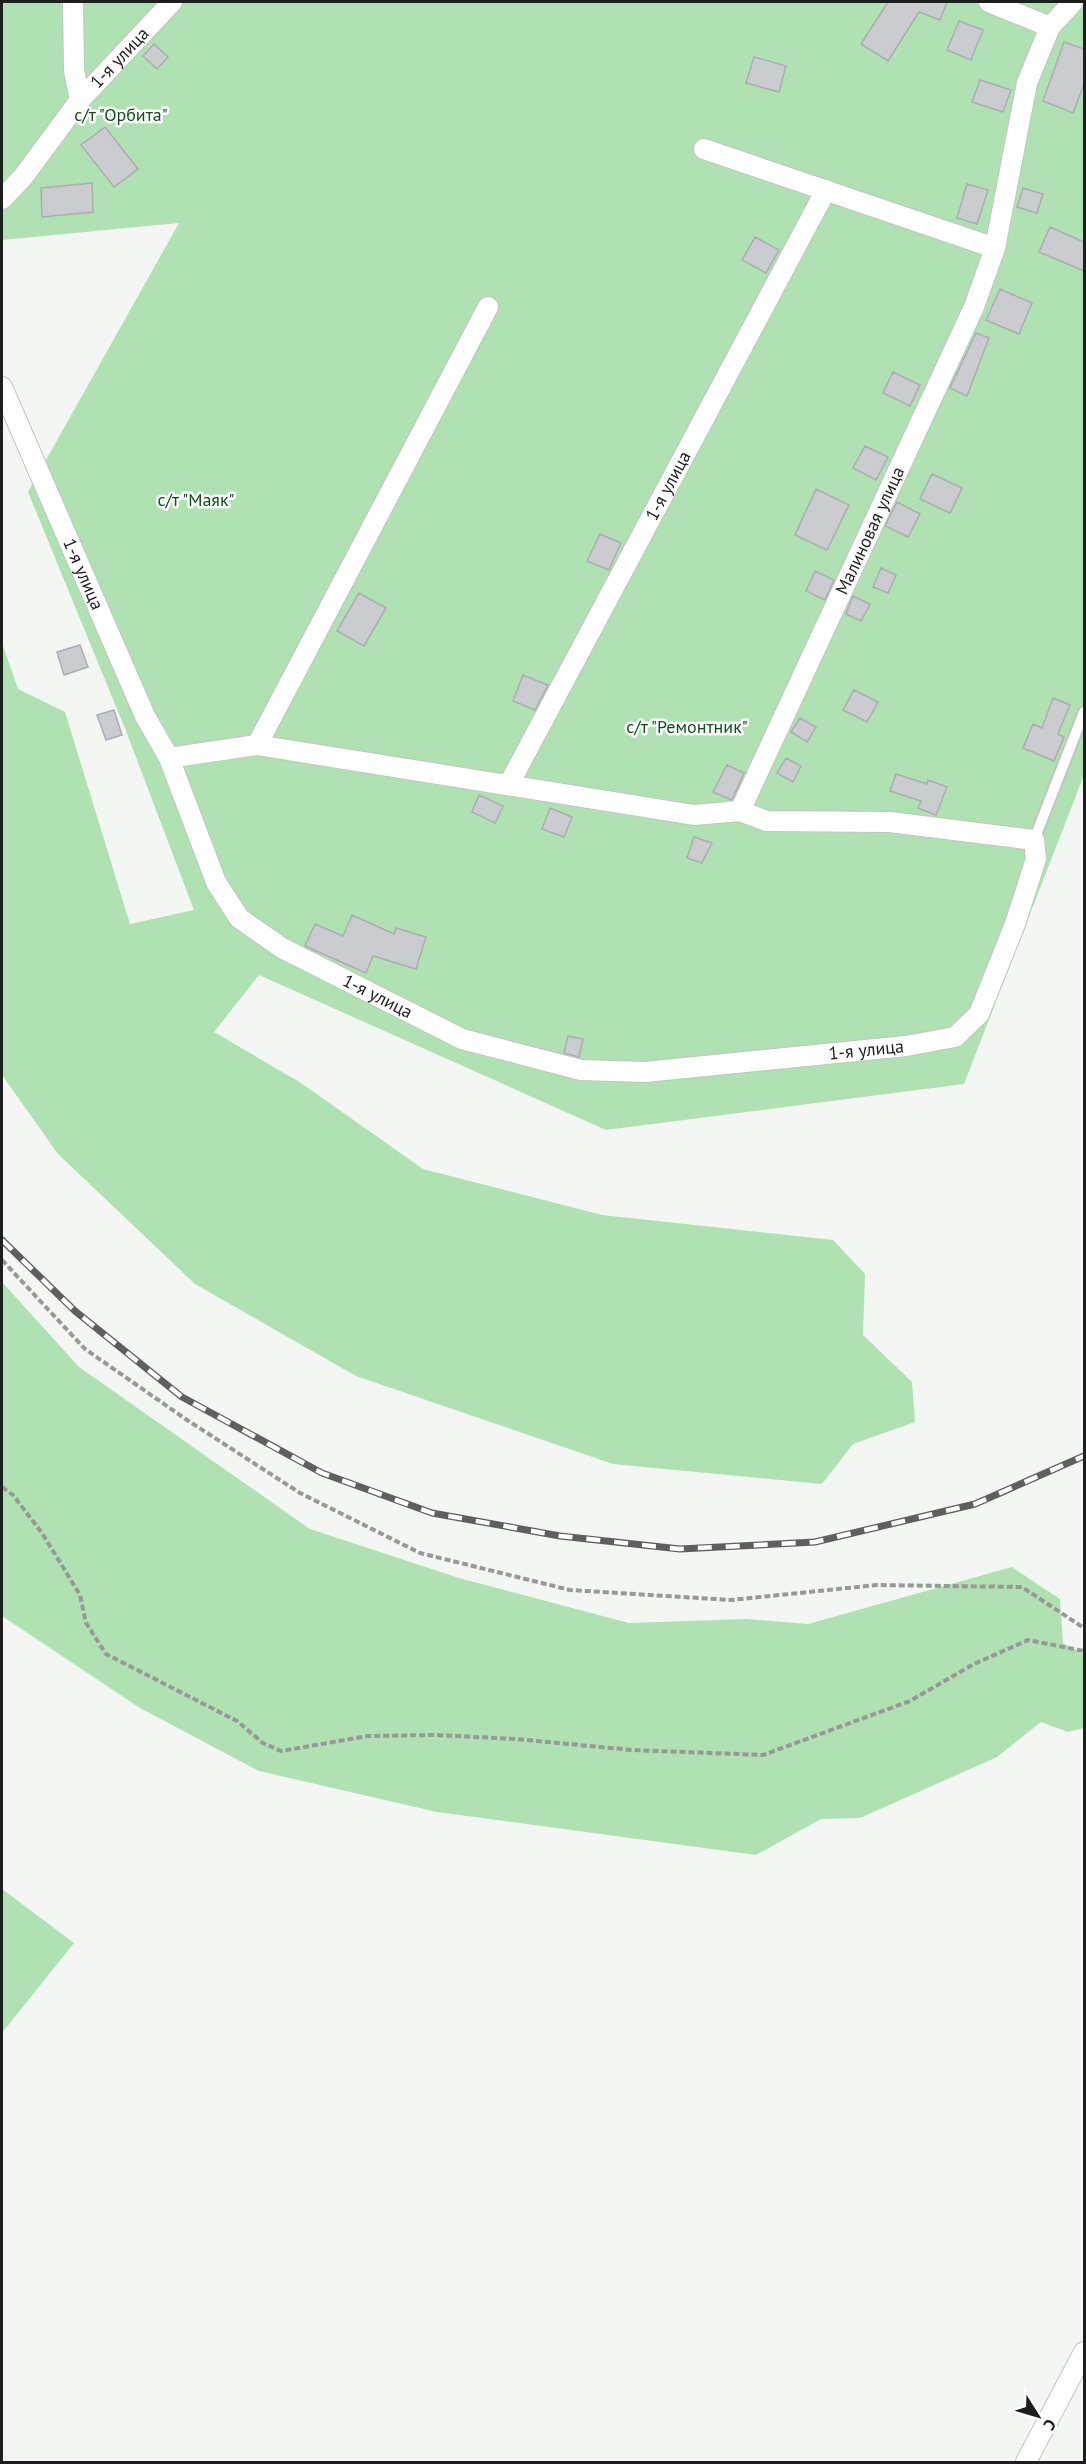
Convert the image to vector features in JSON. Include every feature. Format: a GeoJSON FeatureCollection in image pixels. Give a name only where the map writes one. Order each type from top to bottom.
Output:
{"type":"FeatureCollection","features":[{"type":"Feature","properties":{"kind":"street"},"geometry":{"type":"LineString","coordinates":[[73,2],[74,70],[80,100]]}},
{"type":"Feature","properties":{"kind":"street","name":"1-я улица"},"geometry":{"type":"LineString","coordinates":[[2,199],[23,177],[80,100],[172,2]]}},
{"type":"Feature","properties":{"kind":"street"},"geometry":{"type":"LineString","coordinates":[[989,2],[1050,27]]}},
{"type":"Feature","properties":{"kind":"street","name":"Малиновая улица"},"geometry":{"type":"LineString","coordinates":[[740,811],[974,307],[995,248],[1027,84],[1050,27],[1072,2]]}},
{"type":"Feature","properties":{"kind":"street"},"geometry":{"type":"LineString","coordinates":[[704,148],[995,248]]}},
{"type":"Feature","properties":{"kind":"street","name":"1-я улица"},"geometry":{"type":"LineString","coordinates":[[509,783],[826,190]]}},
{"type":"Feature","properties":{"kind":"street"},"geometry":{"type":"LineString","coordinates":[[257,745],[488,307]]}},
{"type":"Feature","properties":{"kind":"street","name":"1-я улица"},"geometry":{"type":"LineString","coordinates":[[2,387],[145,716],[170,758],[216,882],[239,918],[282,948],[462,1039],[581,1070],[645,1072],[906,1046],[956,1036],[980,1014],[1019,913],[1036,859],[1034,840]]}},
{"type":"Feature","properties":{"kind":"street"},"geometry":{"type":"LineString","coordinates":[[170,758],[257,745],[509,783],[694,815],[740,811],[767,821],[890,822],[1034,840]]}},
{"type":"Feature","properties":{"kind":"street"},"geometry":{"type":"LineString","coordinates":[[1026,2463],[1084,2352]]}},
{"type":"Feature","properties":{"kind":"lane"},"geometry":{"type":"LineString","coordinates":[[1034,840],[1084,712]]}},
{"type":"Feature","properties":{"kind":"path"},"geometry":{"type":"LineString","coordinates":[[2,1260],[85,1349],[187,1420],[300,1493],[420,1553],[570,1590],[731,1600],[877,1584],[1022,1587],[1084,1628]]}},
{"type":"Feature","properties":{"kind":"path"},"geometry":{"type":"LineString","coordinates":[[2,1488],[13,1495],[42,1533],[80,1594],[86,1623],[106,1654],[237,1721],[263,1743],[281,1751],[368,1736],[435,1735],[516,1739],[632,1750],[763,1755],[910,1701],[974,1665],[1028,1640],[1084,1651]]}},
{"type":"Feature","properties":{"kind":"green space"},"geometry":{"type":"Polygon","coordinates":[[[2,2],[1084,2],[1084,775],[964,1084],[606,1130],[259,975],[214,1032],[301,1083],[423,1169],[602,1215],[833,1240],[865,1274],[863,1335],[912,1382],[915,1422],[853,1444],[822,1484],[613,1464],[356,1376],[195,1284],[58,1154],[2,1075],[2,643],[18,689],[65,712],[130,924],[194,910],[126,731],[28,492],[179,223],[2,240],[2,2]]]}},
{"type":"Feature","properties":{"kind":"green space"},"geometry":{"type":"Polygon","coordinates":[[[2,1282],[79,1367],[310,1529],[459,1578],[629,1623],[747,1619],[808,1624],[1012,1567],[1060,1599],[1063,1643],[1084,1654],[1084,1728],[1068,1732],[1041,1722],[997,1757],[860,1818],[821,1819],[756,1855],[437,1812],[259,1771],[140,1708],[2,1616],[2,1282]]]}},
{"type":"Feature","properties":{"kind":"green space"},"geometry":{"type":"Polygon","coordinates":[[[2,1889],[74,1943],[2,2033],[2,1889]]]}},
{"type":"Feature","properties":{"kind":"building"},"geometry":{"type":"Polygon","coordinates":[[[888,2],[947,2],[940,20],[919,12],[888,61],[861,44],[888,2]]]}},
{"type":"Feature","properties":{"kind":"building"},"geometry":{"type":"Polygon","coordinates":[[[959,21],[983,30],[971,60],[947,50],[959,21]]]}},
{"type":"Feature","properties":{"kind":"building"},"geometry":{"type":"Polygon","coordinates":[[[1064,42],[1084,49],[1084,84],[1073,113],[1043,101],[1064,42]]]}},
{"type":"Feature","properties":{"kind":"building"},"geometry":{"type":"Polygon","coordinates":[[[154,44],[168,57],[157,69],[143,56],[154,44]]]}},
{"type":"Feature","properties":{"kind":"building"},"geometry":{"type":"Polygon","coordinates":[[[754,57],[786,66],[779,92],[746,83],[754,57]]]}},
{"type":"Feature","properties":{"kind":"building"},"geometry":{"type":"Polygon","coordinates":[[[980,80],[1011,90],[1003,112],[972,102],[980,80]]]}},
{"type":"Feature","properties":{"kind":"building"},"geometry":{"type":"Polygon","coordinates":[[[105,127],[138,169],[114,187],[81,145],[105,127]]]}},
{"type":"Feature","properties":{"kind":"building"},"geometry":{"type":"Polygon","coordinates":[[[92,183],[93,212],[42,217],[41,188],[92,183]]]}},
{"type":"Feature","properties":{"kind":"building"},"geometry":{"type":"Polygon","coordinates":[[[967,184],[988,190],[977,224],[957,218],[967,184]]]}},
{"type":"Feature","properties":{"kind":"building"},"geometry":{"type":"Polygon","coordinates":[[[1023,188],[1043,194],[1037,213],[1017,207],[1023,188]]]}},
{"type":"Feature","properties":{"kind":"building"},"geometry":{"type":"Polygon","coordinates":[[[1050,227],[1084,242],[1084,271],[1039,252],[1050,227]]]}},
{"type":"Feature","properties":{"kind":"building"},"geometry":{"type":"Polygon","coordinates":[[[755,237],[779,250],[766,273],[742,260],[755,237]]]}},
{"type":"Feature","properties":{"kind":"building"},"geometry":{"type":"Polygon","coordinates":[[[1000,289],[1032,303],[1019,334],[986,320],[1000,289]]]}},
{"type":"Feature","properties":{"kind":"building"},"geometry":{"type":"Polygon","coordinates":[[[976,333],[989,338],[967,396],[950,388],[976,333]]]}},
{"type":"Feature","properties":{"kind":"building"},"geometry":{"type":"Polygon","coordinates":[[[893,372],[920,385],[910,406],[883,393],[893,372]]]}},
{"type":"Feature","properties":{"kind":"building"},"geometry":{"type":"Polygon","coordinates":[[[865,446],[888,457],[876,480],[853,468],[865,446]]]}},
{"type":"Feature","properties":{"kind":"building"},"geometry":{"type":"Polygon","coordinates":[[[932,474],[962,488],[950,513],[920,499],[932,474]]]}},
{"type":"Feature","properties":{"kind":"building"},"geometry":{"type":"Polygon","coordinates":[[[816,489],[849,505],[827,550],[795,535],[816,489]]]}},
{"type":"Feature","properties":{"kind":"building"},"geometry":{"type":"Polygon","coordinates":[[[897,502],[920,514],[908,537],[885,526],[897,502]]]}},
{"type":"Feature","properties":{"kind":"building"},"geometry":{"type":"Polygon","coordinates":[[[600,534],[621,543],[609,570],[587,561],[600,534]]]}},
{"type":"Feature","properties":{"kind":"building"},"geometry":{"type":"Polygon","coordinates":[[[881,568],[896,575],[888,593],[873,587],[881,568]]]}},
{"type":"Feature","properties":{"kind":"building"},"geometry":{"type":"Polygon","coordinates":[[[815,571],[834,580],[825,600],[806,591],[815,571]]]}},
{"type":"Feature","properties":{"kind":"building"},"geometry":{"type":"Polygon","coordinates":[[[359,593],[386,608],[364,646],[337,631],[359,593]]]}},
{"type":"Feature","properties":{"kind":"building"},"geometry":{"type":"Polygon","coordinates":[[[853,596],[870,604],[861,621],[846,614],[853,596]]]}},
{"type":"Feature","properties":{"kind":"building"},"geometry":{"type":"Polygon","coordinates":[[[80,645],[88,667],[64,675],[57,652],[80,645]]]}},
{"type":"Feature","properties":{"kind":"building"},"geometry":{"type":"Polygon","coordinates":[[[523,675],[548,685],[535,710],[513,701],[523,675]]]}},
{"type":"Feature","properties":{"kind":"building"},"geometry":{"type":"Polygon","coordinates":[[[854,690],[878,702],[867,722],[843,710],[854,690]]]}},
{"type":"Feature","properties":{"kind":"building"},"geometry":{"type":"Polygon","coordinates":[[[1053,698],[1070,705],[1058,734],[1064,737],[1054,761],[1023,748],[1033,724],[1042,728],[1053,698]]]}},
{"type":"Feature","properties":{"kind":"building"},"geometry":{"type":"Polygon","coordinates":[[[114,710],[122,735],[106,740],[97,715],[114,710]]]}},
{"type":"Feature","properties":{"kind":"building"},"geometry":{"type":"Polygon","coordinates":[[[800,718],[816,727],[807,742],[791,732],[800,718]]]}},
{"type":"Feature","properties":{"kind":"building"},"geometry":{"type":"Polygon","coordinates":[[[786,758],[801,766],[793,782],[777,773],[786,758]]]}},
{"type":"Feature","properties":{"kind":"building"},"geometry":{"type":"Polygon","coordinates":[[[727,765],[744,773],[732,800],[713,792],[727,765]]]}},
{"type":"Feature","properties":{"kind":"building"},"geometry":{"type":"Polygon","coordinates":[[[896,774],[927,784],[928,780],[947,787],[936,815],[918,808],[921,801],[890,791],[896,774]]]}},
{"type":"Feature","properties":{"kind":"building"},"geometry":{"type":"Polygon","coordinates":[[[479,795],[503,806],[495,823],[472,812],[479,795]]]}},
{"type":"Feature","properties":{"kind":"building"},"geometry":{"type":"Polygon","coordinates":[[[550,808],[572,817],[564,837],[542,829],[550,808]]]}},
{"type":"Feature","properties":{"kind":"building"},"geometry":{"type":"Polygon","coordinates":[[[694,837],[712,843],[702,863],[687,858],[694,837]]]}},
{"type":"Feature","properties":{"kind":"building"},"geometry":{"type":"Polygon","coordinates":[[[352,915],[394,934],[396,928],[426,937],[416,969],[373,956],[366,973],[305,946],[315,924],[343,936],[352,915]]]}},
{"type":"Feature","properties":{"kind":"building"},"geometry":{"type":"Polygon","coordinates":[[[568,1036],[583,1039],[579,1057],[564,1053],[568,1036]]]}},
{"type":"Feature","properties":{"kind":"railway"},"geometry":{"type":"LineString","coordinates":[[2,1240],[75,1311],[182,1397],[322,1473],[432,1513],[560,1536],[680,1549],[815,1542],[975,1504],[1084,1456]]}},
{"type":"Feature","properties":{"kind":"park label","name":"с/т \"Орбита\""},"geometry":{"type":"Point","coordinates":[121,115]}},
{"type":"Feature","properties":{"kind":"park label","name":"с/т \"Маяк\""},"geometry":{"type":"Point","coordinates":[196,500]}},
{"type":"Feature","properties":{"kind":"park label","name":"с/т \"Ремонтник\""},"geometry":{"type":"Point","coordinates":[687,727]}}]}
